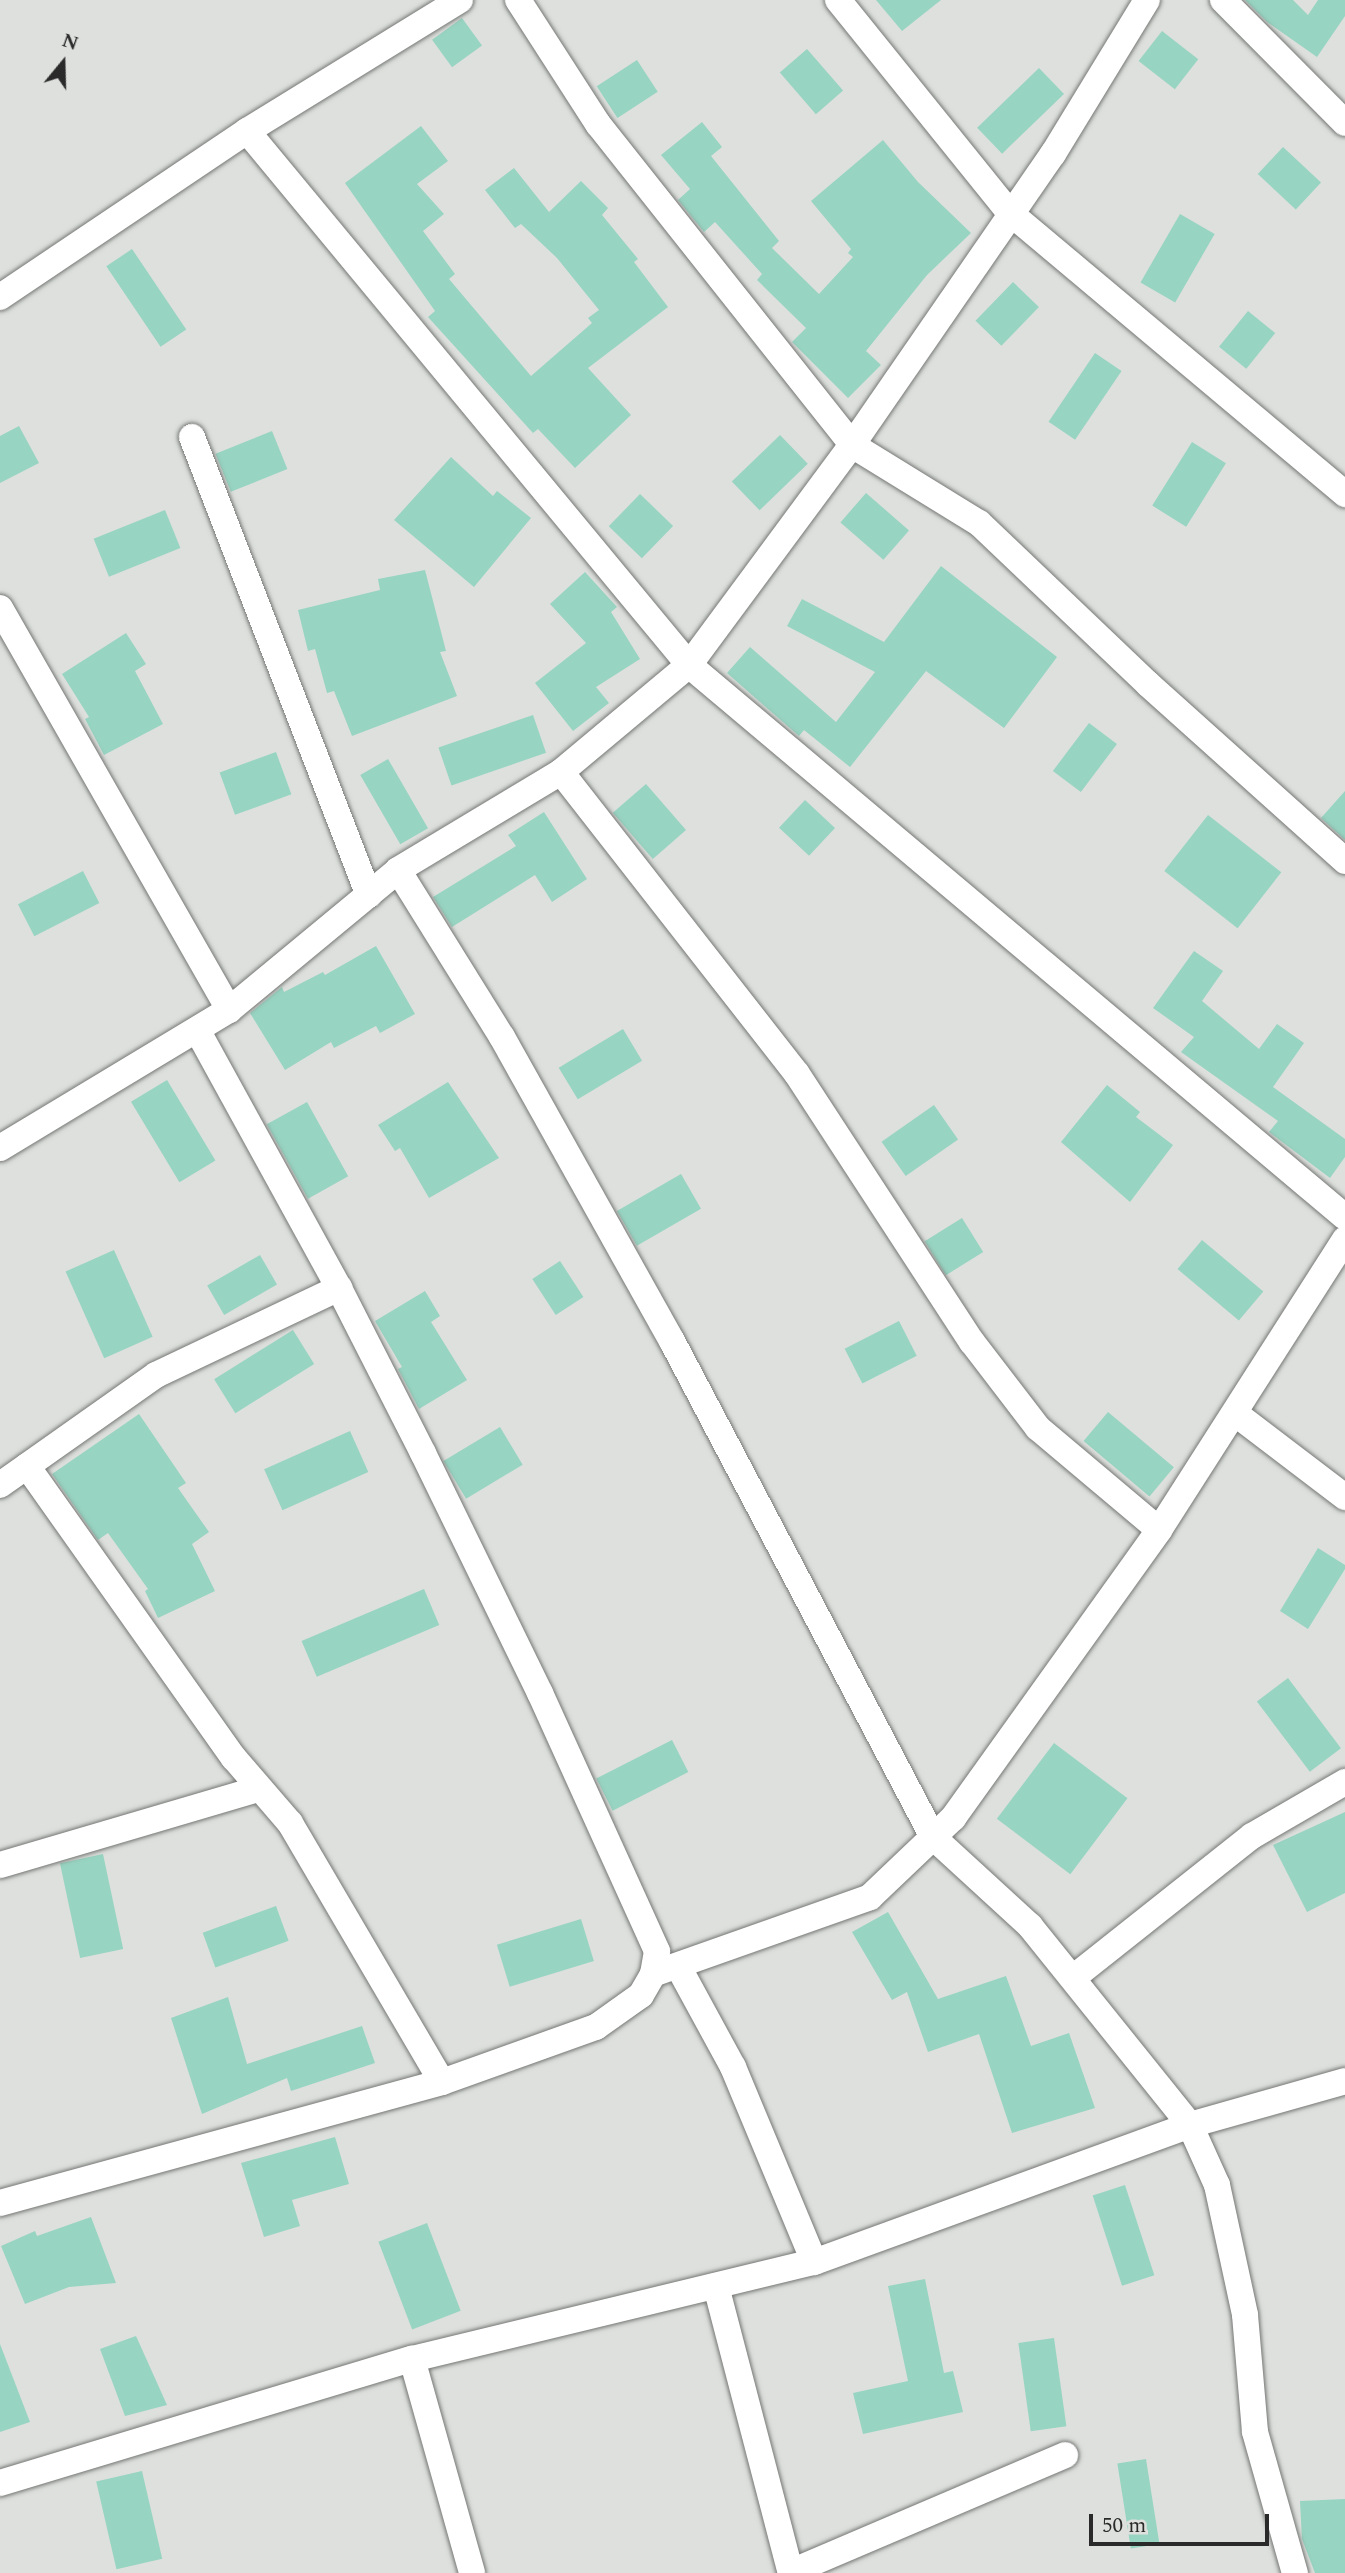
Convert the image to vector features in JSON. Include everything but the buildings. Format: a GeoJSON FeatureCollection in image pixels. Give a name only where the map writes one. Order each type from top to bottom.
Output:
{"type":"FeatureCollection","features":[{"type":"Feature","properties":{"kind":"street"},"geometry":{"type":"LineString","coordinates":[[0,297],[247,131],[460,0]]}},
{"type":"Feature","properties":{"kind":"street"},"geometry":{"type":"LineString","coordinates":[[518,0],[598,124],[852,445],[979,523],[1345,861]]}},
{"type":"Feature","properties":{"kind":"street"},"geometry":{"type":"LineString","coordinates":[[838,0],[1009,212],[1345,494]]}},
{"type":"Feature","properties":{"kind":"street"},"geometry":{"type":"LineString","coordinates":[[0,1148],[198,1032],[229,1010],[398,870],[561,772],[689,664],[852,445],[1009,212],[1053,154],[1147,0]]}},
{"type":"Feature","properties":{"kind":"street"},"geometry":{"type":"LineString","coordinates":[[1223,0],[1345,123]]}},
{"type":"Feature","properties":{"kind":"street"},"geometry":{"type":"LineString","coordinates":[[247,131],[689,664],[1345,1217]]}},
{"type":"Feature","properties":{"kind":"street"},"geometry":{"type":"LineString","coordinates":[[192,437],[369,895]]}},
{"type":"Feature","properties":{"kind":"street"},"geometry":{"type":"LineString","coordinates":[[0,608],[229,1010]]}},
{"type":"Feature","properties":{"kind":"street"},"geometry":{"type":"LineString","coordinates":[[561,772],[797,1074],[971,1342],[1038,1428],[1159,1531]]}},
{"type":"Feature","properties":{"kind":"street"},"geometry":{"type":"LineString","coordinates":[[398,870],[502,1037],[672,1342],[933,1837],[1030,1926],[1074,1977],[1190,2124],[1217,2185],[1245,2315],[1255,2432],[1295,2573]]}},
{"type":"Feature","properties":{"kind":"street"},"geometry":{"type":"LineString","coordinates":[[0,2203],[442,2082],[596,2027],[641,1995],[653,1974],[657,1951],[540,1693],[339,1288],[198,1032]]}},
{"type":"Feature","properties":{"kind":"street"},"geometry":{"type":"LineString","coordinates":[[653,1974],[679,1968],[870,1897],[953,1818],[1159,1531],[1345,1239]]}},
{"type":"Feature","properties":{"kind":"street"},"geometry":{"type":"LineString","coordinates":[[0,1485],[156,1375],[339,1288]]}},
{"type":"Feature","properties":{"kind":"street"},"geometry":{"type":"LineString","coordinates":[[1236,1414],[1345,1497]]}},
{"type":"Feature","properties":{"kind":"street"},"geometry":{"type":"LineString","coordinates":[[27,1465],[234,1758],[290,1823],[442,2082]]}},
{"type":"Feature","properties":{"kind":"street"},"geometry":{"type":"LineString","coordinates":[[217,1799],[234,1758]]}},
{"type":"Feature","properties":{"kind":"street"},"geometry":{"type":"LineString","coordinates":[[1074,1977],[1252,1836],[1345,1782]]}},
{"type":"Feature","properties":{"kind":"street"},"geometry":{"type":"LineString","coordinates":[[0,1865],[258,1789]]}},
{"type":"Feature","properties":{"kind":"street"},"geometry":{"type":"LineString","coordinates":[[679,1968],[733,2067],[814,2262]]}},
{"type":"Feature","properties":{"kind":"street"},"geometry":{"type":"LineString","coordinates":[[0,2483],[412,2359],[814,2262],[1190,2124],[1345,2081]]}},
{"type":"Feature","properties":{"kind":"street"},"geometry":{"type":"LineString","coordinates":[[716,2286],[791,2572],[1065,2455]]}},
{"type":"Feature","properties":{"kind":"street"},"geometry":{"type":"LineString","coordinates":[[412,2359],[472,2573]]}}]}
